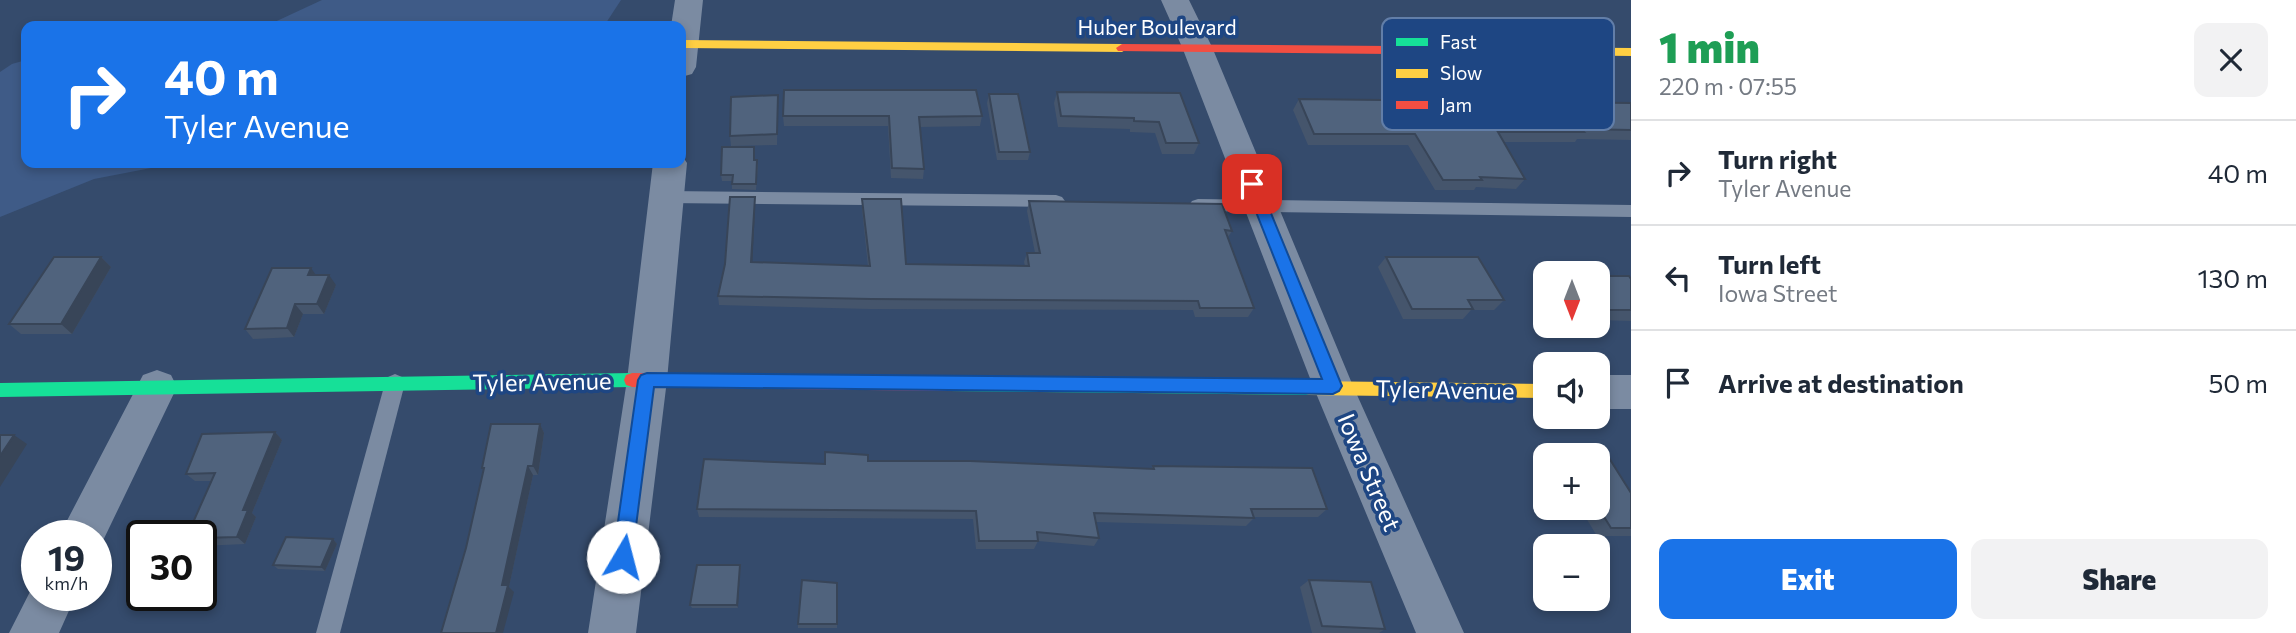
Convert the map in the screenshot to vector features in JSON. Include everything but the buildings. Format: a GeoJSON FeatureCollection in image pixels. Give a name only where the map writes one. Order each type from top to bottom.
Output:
{"type":"FeatureCollection","features":[{"type":"Feature","properties":{"kind":"street"},"geometry":{"type":"LineString","coordinates":[[686,24],[689,0]]}},
{"type":"Feature","properties":{"kind":"street","name":"Iowa Street"},"geometry":{"type":"LineString","coordinates":[[1175,0],[1197,47],[1333,386],[1440,633]]}},
{"type":"Feature","properties":{"kind":"street","name":"Huber Boulevard"},"geometry":{"type":"LineString","coordinates":[[686,55],[1197,47],[1382,49]]}},
{"type":"Feature","properties":{"kind":"street"},"geometry":{"type":"LineString","coordinates":[[612,633],[647,380],[668,180]]}},
{"type":"Feature","properties":{"kind":"street","name":"Tyler Avenue"},"geometry":{"type":"LineString","coordinates":[[0,390],[647,380],[1333,386],[1533,391]]}},
{"type":"Feature","properties":{"kind":"street"},"geometry":{"type":"LineString","coordinates":[[90,520],[157,387]]}},
{"type":"Feature","properties":{"kind":"street"},"geometry":{"type":"LineString","coordinates":[[1610,392],[1631,393]]}},
{"type":"Feature","properties":{"kind":"street"},"geometry":{"type":"LineString","coordinates":[[33,633],[44,611]]}},
{"type":"Feature","properties":{"kind":"lane"},"geometry":{"type":"LineString","coordinates":[[668,180],[1076,202]]}},
{"type":"Feature","properties":{"kind":"lane"},"geometry":{"type":"LineString","coordinates":[[1181,204],[1631,211]]}},
{"type":"Feature","properties":{"kind":"lane"},"geometry":{"type":"LineString","coordinates":[[328,633],[395,383]]}},
{"type":"Feature","properties":{"kind":"water"},"geometry":{"type":"Polygon","coordinates":[[[322,0],[621,0],[607,21],[277,21],[322,0]]]}},
{"type":"Feature","properties":{"kind":"water"},"geometry":{"type":"Polygon","coordinates":[[[21,61],[21,168],[151,168],[94,179],[0,217],[0,72],[21,61]]]}},
{"type":"Feature","properties":{"kind":"traffic: fast"},"geometry":{"type":"LineString","coordinates":[[0,390],[632,380]]}},
{"type":"Feature","properties":{"kind":"traffic: fast"},"geometry":{"type":"LineString","coordinates":[[949,384],[1309,388]]}},
{"type":"Feature","properties":{"kind":"traffic: slow"},"geometry":{"type":"LineString","coordinates":[[686,44],[1122,48]]}},
{"type":"Feature","properties":{"kind":"traffic: slow"},"geometry":{"type":"LineString","coordinates":[[1614,52],[1631,52]]}},
{"type":"Feature","properties":{"kind":"traffic: slow"},"geometry":{"type":"LineString","coordinates":[[1309,388],[1533,391]]}},
{"type":"Feature","properties":{"kind":"traffic: jam"},"geometry":{"type":"LineString","coordinates":[[1122,48],[1382,50]]}},
{"type":"Feature","properties":{"kind":"traffic: jam"},"geometry":{"type":"LineString","coordinates":[[632,380],[949,384]]}},
{"type":"Feature","properties":{"kind":"route"},"geometry":{"type":"LineString","coordinates":[[623,557],[647,380],[1333,386],[1252,184]]}}]}
